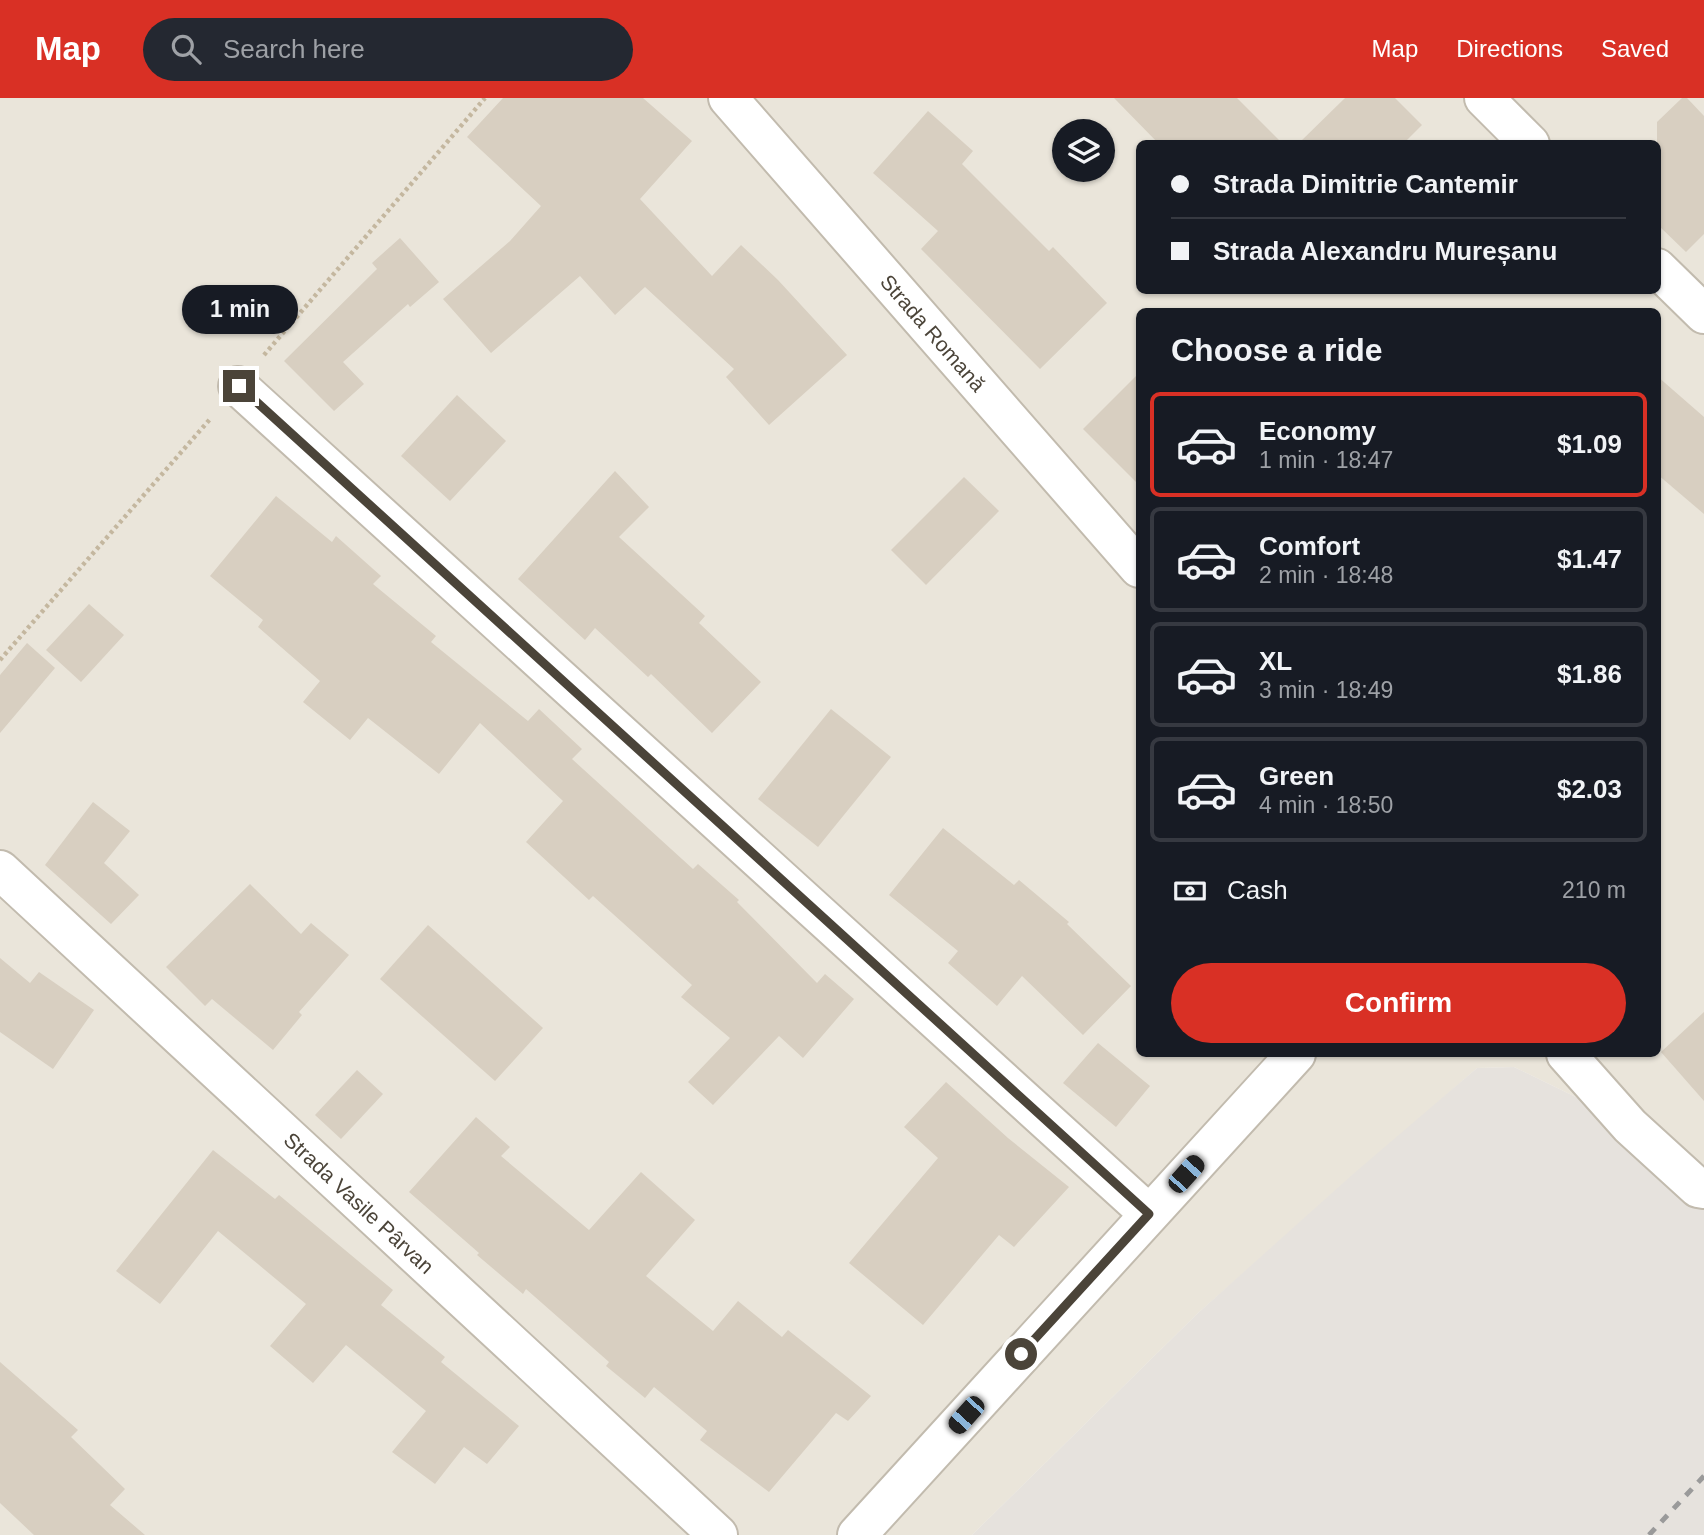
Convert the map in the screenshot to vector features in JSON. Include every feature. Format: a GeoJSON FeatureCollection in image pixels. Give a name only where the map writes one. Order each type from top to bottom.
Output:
{"type":"FeatureCollection","features":[{"type":"Feature","properties":{"kind":"street","name":"Strada Romană"},"geometry":{"type":"LineString","coordinates":[[728,98],[1136,565]]}},
{"type":"Feature","properties":{"kind":"street"},"geometry":{"type":"LineString","coordinates":[[1484,98],[1526,140]]}},
{"type":"Feature","properties":{"kind":"street"},"geometry":{"type":"LineString","coordinates":[[1661,272],[1704,314]]}},
{"type":"Feature","properties":{"kind":"street"},"geometry":{"type":"LineString","coordinates":[[239,386],[1149,1214]]}},
{"type":"Feature","properties":{"kind":"street","name":"Strada Vasile Pârvan"},"geometry":{"type":"LineString","coordinates":[[0,870],[718,1535]]}},
{"type":"Feature","properties":{"kind":"street"},"geometry":{"type":"LineString","coordinates":[[857,1535],[1293,1057]]}},
{"type":"Feature","properties":{"kind":"street"},"geometry":{"type":"LineString","coordinates":[[1569,1057],[1630,1126],[1698,1188],[1704,1189]]}},
{"type":"Feature","properties":{"kind":"shaded area"},"geometry":{"type":"Polygon","coordinates":[[[0,98],[1704,98],[1704,1175],[1586,1102],[1514,1067],[1477,1068],[1198,1313],[972,1535],[0,1535],[0,98]]]}},
{"type":"Feature","properties":{"kind":"shaded area"},"geometry":{"type":"Polygon","coordinates":[[[1514,1067],[1586,1102],[1704,1175],[1704,1535],[972,1535],[1198,1313],[1352,1175],[1477,1068],[1514,1067]]]}},
{"type":"Feature","properties":{"kind":"building"},"geometry":{"type":"Polygon","coordinates":[[[503,98],[643,98],[692,141],[640,199],[712,276],[741,245],[778,280],[847,355],[769,425],[726,377],[734,369],[645,287],[615,315],[580,276],[491,353],[443,299],[510,241],[541,206],[467,137],[503,98]]]}},
{"type":"Feature","properties":{"kind":"building"},"geometry":{"type":"Polygon","coordinates":[[[1114,98],[1237,98],[1279,140],[1155,140],[1114,98]]]}},
{"type":"Feature","properties":{"kind":"building"},"geometry":{"type":"Polygon","coordinates":[[[1345,98],[1395,98],[1422,125],[1407,140],[1302,140],[1345,98]]]}},
{"type":"Feature","properties":{"kind":"building"},"geometry":{"type":"Polygon","coordinates":[[[1682,98],[1687,98],[1704,116],[1704,234],[1686,252],[1661,228],[1661,140],[1657,140],[1657,122],[1682,98]]]}},
{"type":"Feature","properties":{"kind":"building"},"geometry":{"type":"Polygon","coordinates":[[[928,111],[973,151],[962,164],[1049,251],[1053,247],[1107,303],[1040,369],[921,249],[938,231],[873,173],[928,111]]]}},
{"type":"Feature","properties":{"kind":"building"},"geometry":{"type":"Polygon","coordinates":[[[400,238],[439,282],[410,307],[408,304],[343,362],[364,384],[334,411],[284,361],[377,269],[372,263],[400,238]]]}},
{"type":"Feature","properties":{"kind":"building"},"geometry":{"type":"Polygon","coordinates":[[[1136,376],[1136,482],[1083,429],[1136,376]]]}},
{"type":"Feature","properties":{"kind":"building"},"geometry":{"type":"Polygon","coordinates":[[[1661,379],[1704,417],[1704,514],[1661,477],[1661,379]]]}},
{"type":"Feature","properties":{"kind":"building"},"geometry":{"type":"Polygon","coordinates":[[[457,395],[506,441],[450,501],[401,456],[457,395]]]}},
{"type":"Feature","properties":{"kind":"building"},"geometry":{"type":"Polygon","coordinates":[[[615,471],[649,507],[619,537],[705,616],[699,623],[761,682],[712,733],[651,674],[648,677],[595,628],[585,640],[518,579],[615,471]]]}},
{"type":"Feature","properties":{"kind":"building"},"geometry":{"type":"Polygon","coordinates":[[[964,477],[999,511],[926,585],[891,550],[964,477]]]}},
{"type":"Feature","properties":{"kind":"building"},"geometry":{"type":"Polygon","coordinates":[[[276,496],[332,542],[336,536],[381,576],[373,584],[436,636],[431,642],[528,721],[539,709],[582,749],[572,759],[693,869],[698,864],[739,900],[737,902],[817,983],[825,974],[854,999],[803,1058],[779,1036],[713,1105],[688,1082],[730,1038],[681,997],[692,985],[593,896],[589,900],[526,842],[563,801],[480,723],[439,774],[368,718],[350,740],[303,702],[320,681],[258,627],[263,620],[210,576],[276,496]]]}},
{"type":"Feature","properties":{"kind":"building"},"geometry":{"type":"Polygon","coordinates":[[[89,604],[124,635],[81,682],[46,650],[89,604]]]}},
{"type":"Feature","properties":{"kind":"building"},"geometry":{"type":"Polygon","coordinates":[[[27,643],[55,668],[0,733],[0,675],[27,643]]]}},
{"type":"Feature","properties":{"kind":"building"},"geometry":{"type":"Polygon","coordinates":[[[831,709],[891,757],[818,847],[758,799],[831,709]]]}},
{"type":"Feature","properties":{"kind":"building"},"geometry":{"type":"Polygon","coordinates":[[[93,802],[130,831],[104,863],[139,895],[111,924],[45,865],[93,802]]]}},
{"type":"Feature","properties":{"kind":"building"},"geometry":{"type":"Polygon","coordinates":[[[943,828],[1014,885],[1019,880],[1069,922],[1067,924],[1131,986],[1083,1035],[1022,976],[997,1006],[948,963],[958,951],[889,895],[943,828]]]}},
{"type":"Feature","properties":{"kind":"building"},"geometry":{"type":"Polygon","coordinates":[[[250,884],[301,934],[311,923],[349,955],[299,1012],[302,1015],[273,1050],[212,999],[205,1006],[166,967],[250,884]]]}},
{"type":"Feature","properties":{"kind":"building"},"geometry":{"type":"Polygon","coordinates":[[[428,925],[543,1028],[495,1081],[380,979],[428,925]]]}},
{"type":"Feature","properties":{"kind":"building"},"geometry":{"type":"Polygon","coordinates":[[[0,958],[30,983],[39,972],[94,1010],[53,1069],[0,1032],[0,958]]]}},
{"type":"Feature","properties":{"kind":"building"},"geometry":{"type":"Polygon","coordinates":[[[1704,1012],[1704,1101],[1661,1052],[1704,1012]]]}},
{"type":"Feature","properties":{"kind":"building"},"geometry":{"type":"Polygon","coordinates":[[[1098,1043],[1150,1086],[1116,1127],[1063,1083],[1098,1043]]]}},
{"type":"Feature","properties":{"kind":"building"},"geometry":{"type":"Polygon","coordinates":[[[357,1070],[383,1094],[341,1139],[315,1115],[357,1070]]]}},
{"type":"Feature","properties":{"kind":"building"},"geometry":{"type":"Polygon","coordinates":[[[946,1082],[1008,1138],[1069,1187],[1014,1247],[999,1235],[923,1325],[849,1263],[938,1158],[904,1127],[946,1082]]]}},
{"type":"Feature","properties":{"kind":"building"},"geometry":{"type":"Polygon","coordinates":[[[476,1117],[510,1147],[501,1156],[589,1230],[641,1172],[695,1220],[646,1276],[713,1331],[738,1301],[782,1337],[788,1330],[871,1396],[848,1421],[836,1413],[769,1492],[700,1440],[707,1431],[654,1387],[645,1398],[606,1366],[609,1362],[526,1289],[523,1294],[477,1255],[479,1253],[409,1192],[476,1117]]]}},
{"type":"Feature","properties":{"kind":"building"},"geometry":{"type":"Polygon","coordinates":[[[213,1150],[275,1199],[279,1195],[393,1290],[381,1305],[445,1357],[441,1362],[519,1426],[487,1464],[464,1447],[435,1484],[392,1452],[426,1411],[346,1345],[313,1383],[270,1346],[306,1304],[218,1231],[160,1304],[116,1271],[213,1150]]]}},
{"type":"Feature","properties":{"kind":"building"},"geometry":{"type":"Polygon","coordinates":[[[0,1362],[78,1430],[71,1437],[125,1489],[110,1505],[145,1535],[34,1535],[0,1503],[0,1362]]]}},
{"type":"Feature","properties":{"kind":"railway"},"geometry":{"type":"LineString","coordinates":[[1649,1535],[1704,1476]]}},
{"type":"Feature","properties":{"kind":"route"},"geometry":{"type":"LineString","coordinates":[[239,386],[1149,1214],[1021,1354]]}}]}
